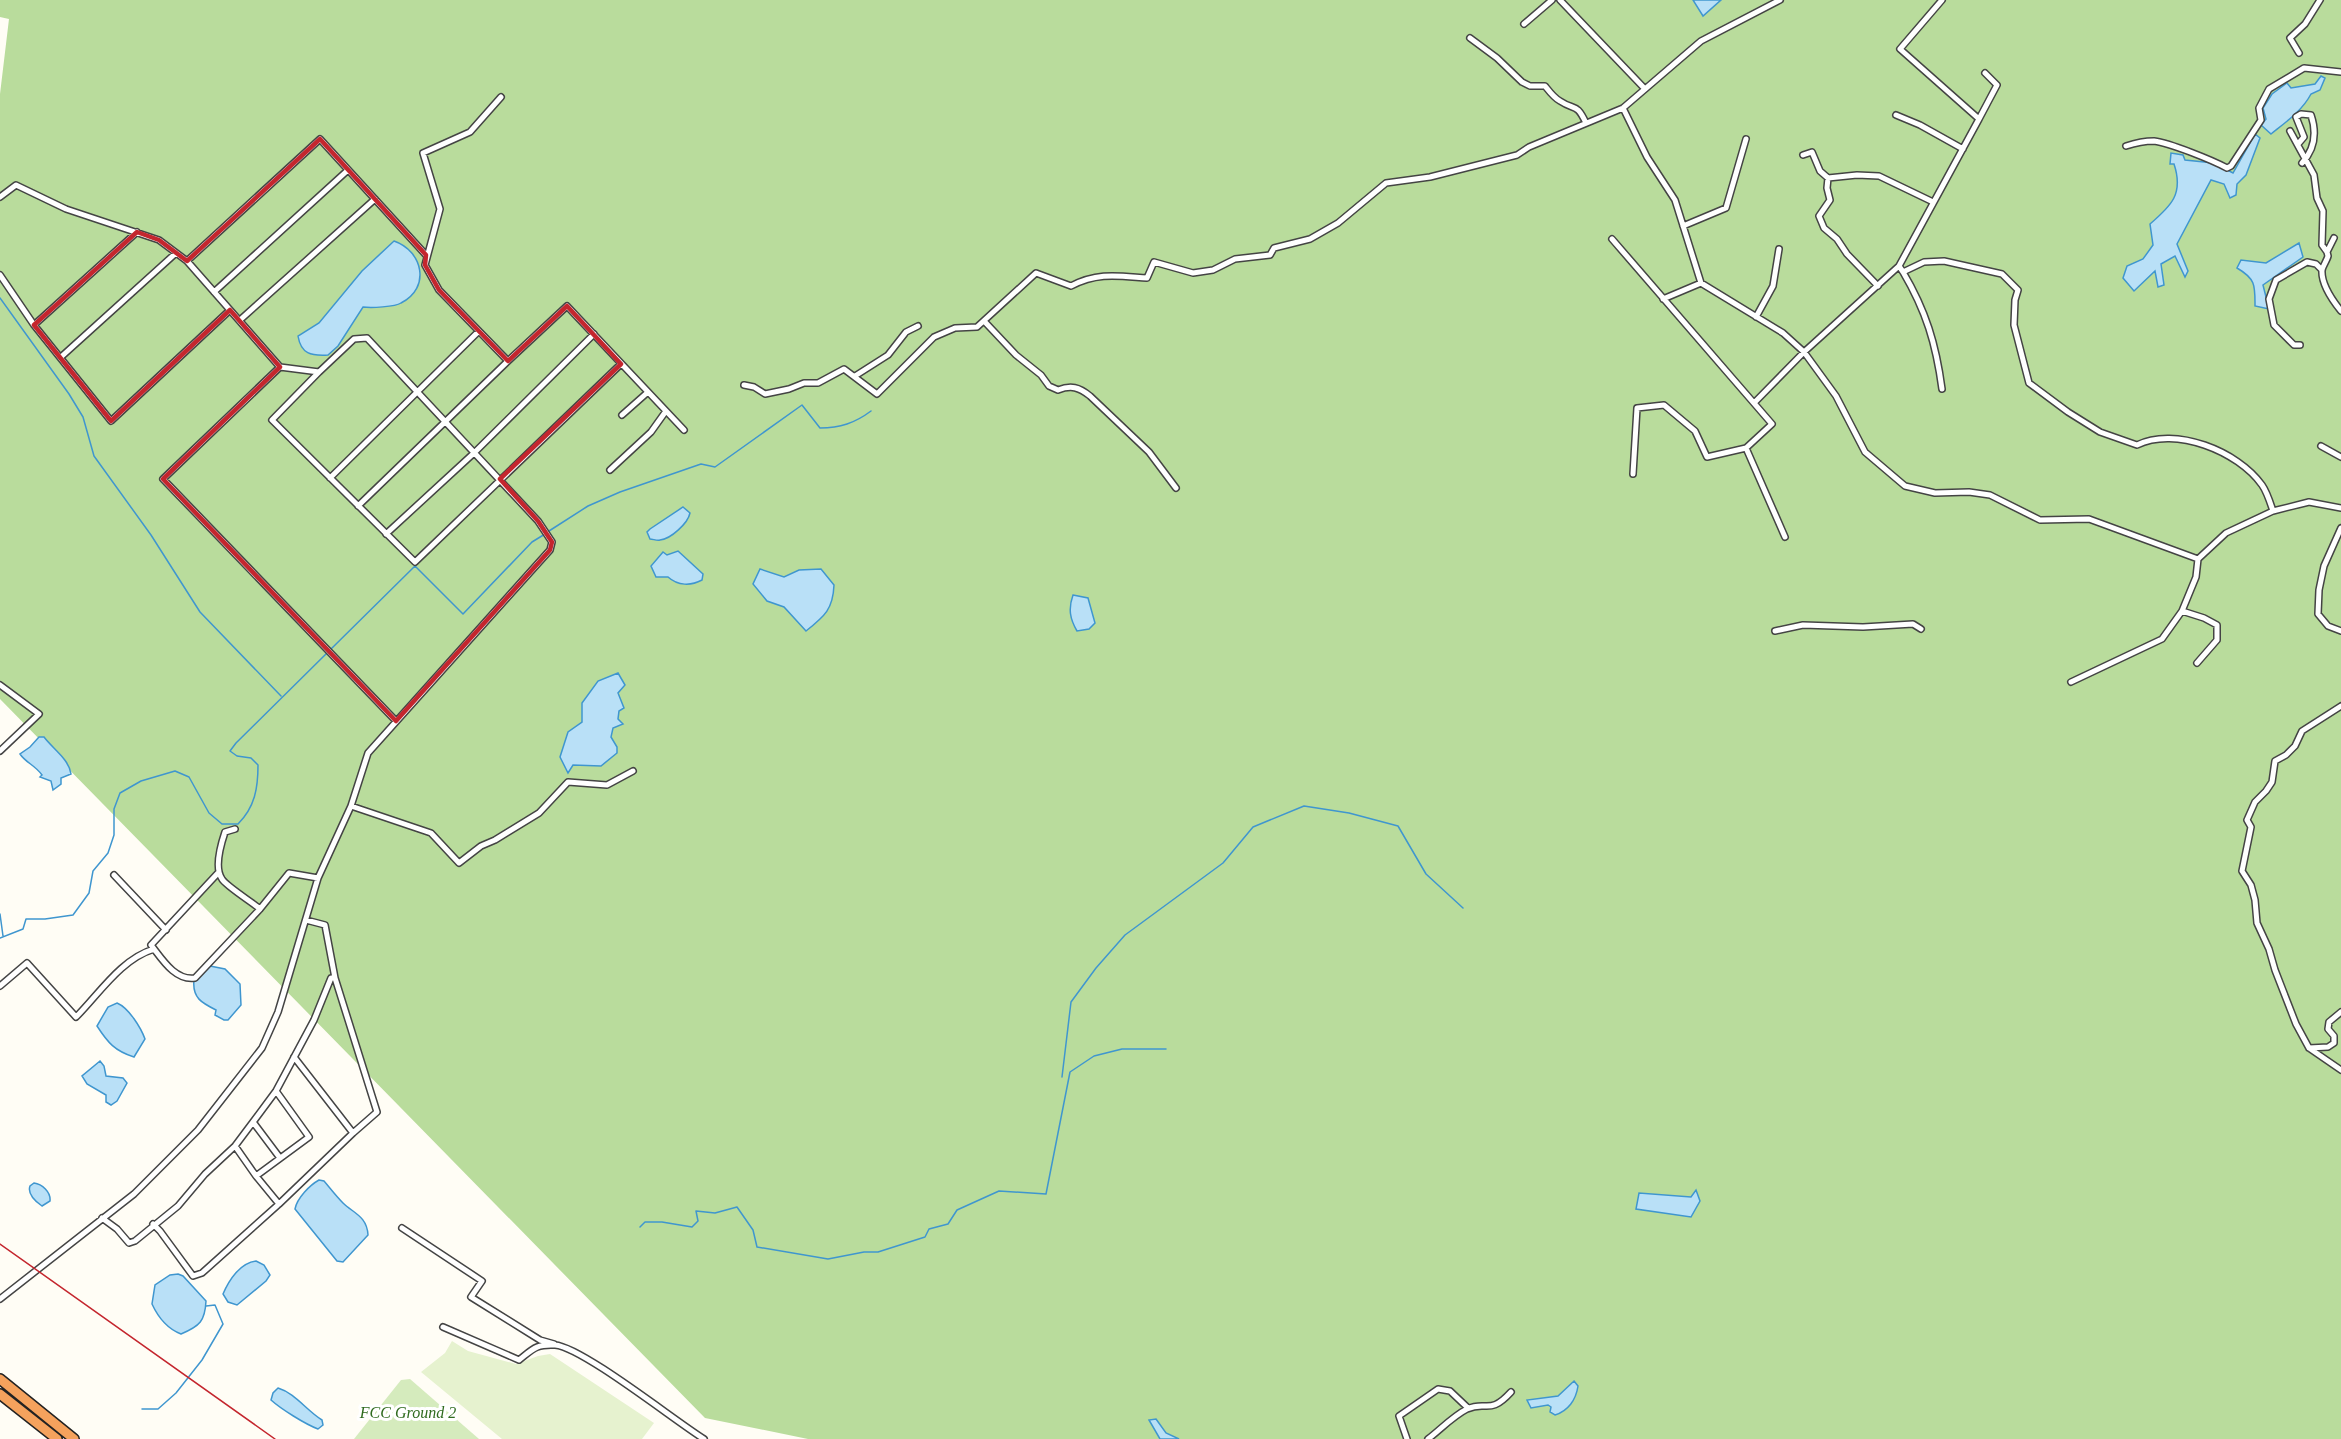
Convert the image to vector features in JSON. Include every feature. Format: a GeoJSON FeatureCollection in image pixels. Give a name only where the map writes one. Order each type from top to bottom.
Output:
{"type":"FeatureCollection","features":[{"type":"Feature","properties":{"kind":"highway"},"geometry":{"type":"LineString","coordinates":[[0,1379],[74,1439]]}},
{"type":"Feature","properties":{"kind":"highway"},"geometry":{"type":"LineString","coordinates":[[0,1394],[50,1437]]}},
{"type":"Feature","properties":{"kind":"street"},"geometry":{"type":"LineString","coordinates":[[1524,24],[1552,0]]}},
{"type":"Feature","properties":{"kind":"street"},"geometry":{"type":"LineString","coordinates":[[1560,0],[1645,89]]}},
{"type":"Feature","properties":{"kind":"street"},"geometry":{"type":"LineString","coordinates":[[744,385],[754,387],[765,394],[789,389],[804,382],[818,383],[844,369],[877,394],[934,337],[955,328],[978,327],[1036,273],[1071,286],[1086,278],[1102,275],[1147,278],[1155,262],[1193,273],[1213,270],[1235,259],[1270,255],[1274,248],[1310,239],[1338,223],[1386,183],[1430,177],[1517,155],[1529,147],[1623,108],[1701,41],[1780,0]]}},
{"type":"Feature","properties":{"kind":"street"},"geometry":{"type":"LineString","coordinates":[[1942,0],[1900,49],[1979,119]]}},
{"type":"Feature","properties":{"kind":"street"},"geometry":{"type":"LineString","coordinates":[[2299,53],[2290,38],[2305,24],[2320,0]]}},
{"type":"Feature","properties":{"kind":"street"},"geometry":{"type":"LineString","coordinates":[[1470,38],[1497,58],[1522,82],[1530,86],[1545,86],[1560,101],[1574,106],[1586,123]]}},
{"type":"Feature","properties":{"kind":"street"},"geometry":{"type":"LineString","coordinates":[[2126,146],[2157,141],[2209,158],[2227,168],[2231,166],[2261,120],[2259,108],[2269,89],[2304,68],[2341,72]]}},
{"type":"Feature","properties":{"kind":"street"},"geometry":{"type":"LineString","coordinates":[[1901,269],[1997,85],[1985,73]]}},
{"type":"Feature","properties":{"kind":"street"},"geometry":{"type":"LineString","coordinates":[[501,97],[470,132],[423,153],[440,209],[425,265],[439,290],[508,361]]}},
{"type":"Feature","properties":{"kind":"street"},"geometry":{"type":"LineString","coordinates":[[1623,108],[1647,156],[1676,200],[1701,283],[1783,333],[1804,352],[1836,396],[1865,452],[1905,486],[1935,493],[1969,492],[1990,495],[2040,520],[2089,519],[2198,559]]}},
{"type":"Feature","properties":{"kind":"street"},"geometry":{"type":"LineString","coordinates":[[2298,144],[2304,136],[2296,117],[2301,114],[2312,115],[2315,141],[2304,160]]}},
{"type":"Feature","properties":{"kind":"street"},"geometry":{"type":"LineString","coordinates":[[1896,115],[1920,125],[1963,149]]}},
{"type":"Feature","properties":{"kind":"street"},"geometry":{"type":"LineString","coordinates":[[2290,130],[2314,175],[2317,198],[2323,211],[2322,245],[2327,252]]}},
{"type":"Feature","properties":{"kind":"street"},"geometry":{"type":"LineString","coordinates":[[1683,226],[1726,208],[1746,138]]}},
{"type":"Feature","properties":{"kind":"street"},"geometry":{"type":"LineString","coordinates":[[187,261],[320,139],[426,255]]}},
{"type":"Feature","properties":{"kind":"street"},"geometry":{"type":"LineString","coordinates":[[1803,155],[1812,152],[1820,171],[1828,178],[1830,200],[1819,216],[1824,228],[1837,239],[1878,286]]}},
{"type":"Feature","properties":{"kind":"street"},"geometry":{"type":"LineString","coordinates":[[214,292],[348,170]]}},
{"type":"Feature","properties":{"kind":"street"},"geometry":{"type":"LineString","coordinates":[[1828,178],[1857,175],[1879,176],[1931,201]]}},
{"type":"Feature","properties":{"kind":"street"},"geometry":{"type":"LineString","coordinates":[[0,197],[16,185],[66,209],[159,240],[187,261],[280,367],[319,372]]}},
{"type":"Feature","properties":{"kind":"street"},"geometry":{"type":"LineString","coordinates":[[240,320],[375,200]]}},
{"type":"Feature","properties":{"kind":"street"},"geometry":{"type":"LineString","coordinates":[[34,325],[137,232]]}},
{"type":"Feature","properties":{"kind":"street"},"geometry":{"type":"LineString","coordinates":[[1612,238],[1772,424],[1746,448],[1707,458],[1695,431],[1664,405],[1637,408],[1633,474]]}},
{"type":"Feature","properties":{"kind":"street"},"geometry":{"type":"LineString","coordinates":[[2322,270],[2334,238]]}},
{"type":"Feature","properties":{"kind":"street"},"geometry":{"type":"LineString","coordinates":[[1756,317],[1773,286],[1779,249]]}},
{"type":"Feature","properties":{"kind":"street"},"geometry":{"type":"LineString","coordinates":[[61,357],[176,252]]}},
{"type":"Feature","properties":{"kind":"street"},"geometry":{"type":"LineString","coordinates":[[1755,402],[1804,352],[1878,286],[1901,269],[1924,262],[1944,261],[2002,274],[2018,290],[2015,300],[2014,325],[2029,383],[2068,412],[2111,437],[2137,445],[2149,439],[2184,438],[2222,451],[2243,466],[2261,484],[2273,510]]}},
{"type":"Feature","properties":{"kind":"street"},"geometry":{"type":"LineString","coordinates":[[2300,345],[2294,345],[2274,325],[2268,299],[2276,280],[2307,262],[2316,264],[2322,270],[2333,301],[2341,311]]}},
{"type":"Feature","properties":{"kind":"street"},"geometry":{"type":"LineString","coordinates":[[1901,269],[1921,302],[1938,362],[1942,389]]}},
{"type":"Feature","properties":{"kind":"street"},"geometry":{"type":"LineString","coordinates":[[0,275],[34,325],[111,421],[230,310]]}},
{"type":"Feature","properties":{"kind":"street"},"geometry":{"type":"LineString","coordinates":[[1663,299],[1701,283]]}},
{"type":"Feature","properties":{"kind":"street"},"geometry":{"type":"LineString","coordinates":[[358,506],[567,306],[684,430]]}},
{"type":"Feature","properties":{"kind":"street"},"geometry":{"type":"LineString","coordinates":[[984,321],[1016,355],[1041,375],[1049,386],[1058,390],[1067,387],[1080,388],[1090,396],[1149,452],[1176,488]]}},
{"type":"Feature","properties":{"kind":"street"},"geometry":{"type":"LineString","coordinates":[[855,376],[888,355],[906,332],[918,327]]}},
{"type":"Feature","properties":{"kind":"street"},"geometry":{"type":"LineString","coordinates":[[330,478],[479,331]]}},
{"type":"Feature","properties":{"kind":"street"},"geometry":{"type":"LineString","coordinates":[[386,534],[474,453],[594,334]]}},
{"type":"Feature","properties":{"kind":"street"},"geometry":{"type":"LineString","coordinates":[[0,1299],[134,1194],[198,1130],[262,1048],[278,1012],[318,879],[351,806],[368,753],[550,550],[552,542],[538,521],[500,479],[444,422],[367,338],[354,339],[272,420],[415,562],[500,479],[621,364]]}},
{"type":"Feature","properties":{"kind":"street"},"geometry":{"type":"LineString","coordinates":[[280,367],[163,479],[396,721]]}},
{"type":"Feature","properties":{"kind":"street"},"geometry":{"type":"LineString","coordinates":[[622,415],[648,392]]}},
{"type":"Feature","properties":{"kind":"street"},"geometry":{"type":"LineString","coordinates":[[610,470],[651,432],[666,411]]}},
{"type":"Feature","properties":{"kind":"street"},"geometry":{"type":"LineString","coordinates":[[2321,447],[2341,457]]}},
{"type":"Feature","properties":{"kind":"street"},"geometry":{"type":"LineString","coordinates":[[1746,448],[1785,537]]}},
{"type":"Feature","properties":{"kind":"street"},"geometry":{"type":"LineString","coordinates":[[2071,682],[2162,639],[2182,612],[2196,577],[2198,559],[2226,533],[2273,510],[2309,502],[2341,508]]}},
{"type":"Feature","properties":{"kind":"street"},"geometry":{"type":"LineString","coordinates":[[2341,528],[2324,566],[2319,590],[2318,614],[2328,626],[2341,631]]}},
{"type":"Feature","properties":{"kind":"street"},"geometry":{"type":"LineString","coordinates":[[2182,612],[2204,618],[2217,625],[2217,640],[2197,663]]}},
{"type":"Feature","properties":{"kind":"street"},"geometry":{"type":"LineString","coordinates":[[1774,631],[1803,625],[1874,627],[1913,624],[1921,629]]}},
{"type":"Feature","properties":{"kind":"street"},"geometry":{"type":"LineString","coordinates":[[0,685],[39,714],[0,751]]}},
{"type":"Feature","properties":{"kind":"street"},"geometry":{"type":"LineString","coordinates":[[2341,706],[2302,730],[2295,746],[2276,761],[2272,782],[2255,802],[2247,820],[2251,826],[2242,871],[2252,885],[2257,923],[2269,949],[2286,1000],[2309,1048],[2341,1070]]}},
{"type":"Feature","properties":{"kind":"street"},"geometry":{"type":"LineString","coordinates":[[351,806],[431,833],[459,863],[481,846],[539,813],[568,782],[607,785],[633,771]]}},
{"type":"Feature","properties":{"kind":"street"},"geometry":{"type":"LineString","coordinates":[[235,829],[225,832],[219,873],[223,882],[260,909]]}},
{"type":"Feature","properties":{"kind":"street"},"geometry":{"type":"LineString","coordinates":[[219,873],[151,945],[173,971],[189,979],[195,978],[260,909],[289,873],[318,879]]}},
{"type":"Feature","properties":{"kind":"street"},"geometry":{"type":"LineString","coordinates":[[114,875],[166,930]]}},
{"type":"Feature","properties":{"kind":"street"},"geometry":{"type":"LineString","coordinates":[[153,1224],[193,1276],[202,1273],[377,1112],[335,978],[325,925],[306,920]]}},
{"type":"Feature","properties":{"kind":"street"},"geometry":{"type":"LineString","coordinates":[[0,986],[27,963],[76,1017],[116,974],[143,952],[154,949]]}},
{"type":"Feature","properties":{"kind":"street"},"geometry":{"type":"LineString","coordinates":[[102,1218],[117,1229],[129,1243],[135,1241],[153,1224],[178,1206],[205,1174],[235,1146],[276,1091],[314,1020],[331,978],[335,978]]}},
{"type":"Feature","properties":{"kind":"street"},"geometry":{"type":"LineString","coordinates":[[2309,1048],[2328,1047],[2334,1043],[2334,1036],[2328,1029],[2329,1022],[2341,1012]]}},
{"type":"Feature","properties":{"kind":"street"},"geometry":{"type":"LineString","coordinates":[[294,1057],[353,1133]]}},
{"type":"Feature","properties":{"kind":"street"},"geometry":{"type":"LineString","coordinates":[[256,1176],[309,1137],[276,1091]]}},
{"type":"Feature","properties":{"kind":"street"},"geometry":{"type":"LineString","coordinates":[[253,1122],[280,1158]]}},
{"type":"Feature","properties":{"kind":"street"},"geometry":{"type":"LineString","coordinates":[[235,1146],[279,1204]]}},
{"type":"Feature","properties":{"kind":"street"},"geometry":{"type":"LineString","coordinates":[[402,1228],[482,1281],[471,1297],[540,1340],[581,1354],[704,1439]]}},
{"type":"Feature","properties":{"kind":"street"},"geometry":{"type":"LineString","coordinates":[[443,1327],[519,1360],[532,1348],[557,1345]]}},
{"type":"Feature","properties":{"kind":"street"},"geometry":{"type":"LineString","coordinates":[[1407,1439],[1399,1416],[1438,1389],[1450,1391],[1468,1408]]}},
{"type":"Feature","properties":{"kind":"street"},"geometry":{"type":"LineString","coordinates":[[1428,1439],[1468,1408],[1492,1407],[1511,1392]]}},
{"type":"Feature","properties":{"kind":"highlighted area"},"geometry":{"type":"Polygon","coordinates":[[[320,139],[426,255],[425,265],[439,290],[508,361],[567,306],[621,364],[500,479],[538,521],[552,542],[550,550],[396,721],[163,479],[280,367],[230,310],[111,421],[34,325],[137,232],[159,240],[187,261],[320,139]]]}},
{"type":"Feature","properties":{"kind":"green space"},"geometry":{"type":"Polygon","coordinates":[[[0,0],[2341,0],[2341,1439],[808,1439],[705,1418],[0,699],[0,94],[9,19],[0,17],[0,0]]]}},
{"type":"Feature","properties":{"kind":"green space"},"geometry":{"type":"Polygon","coordinates":[[[452,1341],[468,1351],[516,1364],[550,1354],[654,1423],[642,1439],[502,1439],[421,1372],[445,1353],[452,1341]]]}},
{"type":"Feature","properties":{"kind":"green space","name":"FCC Ground 2"},"geometry":{"type":"Polygon","coordinates":[[[410,1379],[479,1439],[354,1439],[401,1380],[410,1379]]]}},
{"type":"Feature","properties":{"kind":"water"},"geometry":{"type":"Polygon","coordinates":[[[1693,0],[1721,0],[1703,16],[1693,0]]]}},
{"type":"Feature","properties":{"kind":"water"},"geometry":{"type":"Polygon","coordinates":[[[2321,76],[2325,78],[2320,90],[2311,94],[2288,121],[2271,134],[2261,125],[2266,119],[2263,108],[2272,94],[2287,83],[2291,88],[2315,84],[2321,76]]]}},
{"type":"Feature","properties":{"kind":"water"},"geometry":{"type":"Polygon","coordinates":[[[2255,134],[2260,138],[2246,175],[2237,184],[2236,195],[2230,198],[2224,184],[2211,180],[2177,244],[2188,271],[2185,277],[2175,256],[2161,264],[2164,285],[2158,287],[2155,271],[2134,291],[2123,278],[2127,266],[2143,259],[2153,245],[2150,224],[2169,205],[2176,191],[2177,174],[2174,164],[2170,164],[2171,153],[2183,155],[2185,160],[2214,163],[2233,173],[2255,134]]]}},
{"type":"Feature","properties":{"kind":"water"},"geometry":{"type":"Polygon","coordinates":[[[394,241],[412,253],[420,270],[417,288],[411,296],[394,305],[363,307],[338,346],[328,355],[312,354],[304,350],[298,336],[319,323],[362,271],[394,241]]]}},
{"type":"Feature","properties":{"kind":"water"},"geometry":{"type":"Polygon","coordinates":[[[2299,243],[2303,257],[2263,285],[2269,309],[2255,306],[2253,284],[2248,276],[2237,268],[2241,260],[2266,263],[2299,243]]]}},
{"type":"Feature","properties":{"kind":"water"},"geometry":{"type":"Polygon","coordinates":[[[683,507],[690,513],[678,530],[664,539],[650,539],[647,532],[650,529],[683,507]]]}},
{"type":"Feature","properties":{"kind":"water"},"geometry":{"type":"Polygon","coordinates":[[[678,551],[703,574],[702,580],[685,584],[668,577],[656,577],[651,566],[663,552],[667,555],[678,551]]]}},
{"type":"Feature","properties":{"kind":"water"},"geometry":{"type":"Polygon","coordinates":[[[760,569],[784,577],[799,570],[821,569],[834,585],[830,606],[806,631],[784,607],[767,601],[753,584],[760,569]]]}},
{"type":"Feature","properties":{"kind":"water"},"geometry":{"type":"Polygon","coordinates":[[[1073,595],[1088,598],[1095,623],[1089,629],[1077,631],[1075,627],[1070,609],[1073,595]]]}},
{"type":"Feature","properties":{"kind":"water"},"geometry":{"type":"Polygon","coordinates":[[[618,673],[625,685],[618,693],[624,708],[619,711],[618,719],[623,724],[613,728],[611,737],[617,747],[617,753],[601,766],[573,765],[568,773],[560,757],[568,732],[582,722],[582,703],[598,681],[618,673]]]}},
{"type":"Feature","properties":{"kind":"water"},"geometry":{"type":"Polygon","coordinates":[[[39,737],[44,737],[70,769],[71,774],[61,778],[61,784],[53,790],[51,781],[40,777],[42,775],[20,754],[39,737]]]}},
{"type":"Feature","properties":{"kind":"water"},"geometry":{"type":"Polygon","coordinates":[[[210,966],[225,969],[240,984],[241,1005],[228,1020],[215,1015],[216,1010],[196,996],[194,980],[210,966]]]}},
{"type":"Feature","properties":{"kind":"water"},"geometry":{"type":"Polygon","coordinates":[[[117,1003],[138,1024],[145,1039],[134,1057],[112,1046],[97,1026],[108,1007],[117,1003]]]}},
{"type":"Feature","properties":{"kind":"water"},"geometry":{"type":"Polygon","coordinates":[[[100,1061],[104,1066],[106,1076],[123,1078],[127,1083],[117,1101],[111,1105],[106,1102],[106,1095],[87,1084],[82,1076],[100,1061]]]}},
{"type":"Feature","properties":{"kind":"water"},"geometry":{"type":"Polygon","coordinates":[[[319,1180],[324,1181],[343,1203],[362,1219],[367,1229],[368,1235],[343,1262],[337,1261],[295,1209],[304,1192],[319,1180]]]}},
{"type":"Feature","properties":{"kind":"water"},"geometry":{"type":"Polygon","coordinates":[[[34,1183],[43,1187],[49,1195],[50,1201],[42,1206],[31,1195],[29,1189],[34,1183]]]}},
{"type":"Feature","properties":{"kind":"water"},"geometry":{"type":"Polygon","coordinates":[[[1696,1190],[1700,1201],[1691,1217],[1636,1209],[1639,1193],[1691,1197],[1696,1190]]]}},
{"type":"Feature","properties":{"kind":"water"},"geometry":{"type":"Polygon","coordinates":[[[256,1261],[264,1265],[270,1275],[266,1281],[237,1305],[228,1302],[223,1294],[232,1278],[245,1265],[256,1261]]]}},
{"type":"Feature","properties":{"kind":"water"},"geometry":{"type":"Polygon","coordinates":[[[170,1275],[183,1276],[206,1301],[200,1322],[181,1334],[164,1322],[152,1304],[155,1285],[170,1275]]]}},
{"type":"Feature","properties":{"kind":"water"},"geometry":{"type":"Polygon","coordinates":[[[1574,1381],[1578,1386],[1575,1396],[1564,1411],[1555,1415],[1550,1412],[1551,1407],[1548,1405],[1531,1408],[1527,1400],[1558,1396],[1574,1381]]]}},
{"type":"Feature","properties":{"kind":"water"},"geometry":{"type":"Polygon","coordinates":[[[278,1388],[295,1398],[322,1420],[323,1425],[318,1429],[313,1427],[275,1404],[271,1400],[278,1388]]]}},
{"type":"Feature","properties":{"kind":"water"},"geometry":{"type":"Polygon","coordinates":[[[1156,1419],[1166,1433],[1179,1439],[1160,1439],[1149,1420],[1156,1419]]]}},
{"type":"Feature","properties":{"kind":"waterway"},"geometry":{"type":"LineString","coordinates":[[0,298],[69,394],[83,417],[94,456],[151,535],[200,612],[281,696]]}},
{"type":"Feature","properties":{"kind":"waterway"},"geometry":{"type":"LineString","coordinates":[[549,531],[588,506],[620,492],[701,464],[715,467],[802,405],[820,428],[847,424],[871,411]]}},
{"type":"Feature","properties":{"kind":"waterway"},"geometry":{"type":"LineString","coordinates":[[331,649],[415,566],[463,614],[532,542],[545,534]]}},
{"type":"Feature","properties":{"kind":"waterway"},"geometry":{"type":"LineString","coordinates":[[0,938],[23,929],[26,919],[73,915],[89,893],[93,871],[108,853],[114,835],[114,809],[120,793],[141,781],[175,771],[189,777],[209,813],[222,824],[238,824],[252,804],[258,765],[251,758],[237,756],[230,751],[327,653]]}},
{"type":"Feature","properties":{"kind":"waterway"},"geometry":{"type":"LineString","coordinates":[[1062,1077],[1071,1002],[1096,968],[1125,935],[1223,863],[1253,827],[1304,806],[1349,813],[1398,826],[1426,874],[1463,908]]}},
{"type":"Feature","properties":{"kind":"waterway"},"geometry":{"type":"LineString","coordinates":[[0,914],[3,936]]}},
{"type":"Feature","properties":{"kind":"waterway"},"geometry":{"type":"LineString","coordinates":[[640,1227],[645,1222],[692,1227],[698,1221],[696,1211],[715,1213],[737,1207],[753,1230],[757,1247],[828,1259],[864,1252],[878,1252],[925,1237],[929,1229],[948,1224],[957,1210],[999,1191],[1046,1194],[1070,1072],[1094,1056],[1122,1049],[1166,1049]]}},
{"type":"Feature","properties":{"kind":"waterway"},"geometry":{"type":"LineString","coordinates":[[142,1409],[158,1409],[176,1393],[202,1360],[223,1324],[215,1305],[206,1306]]}},
{"type":"Feature","properties":{"kind":"railway"},"geometry":{"type":"LineString","coordinates":[[0,1244],[275,1439]]}}]}
